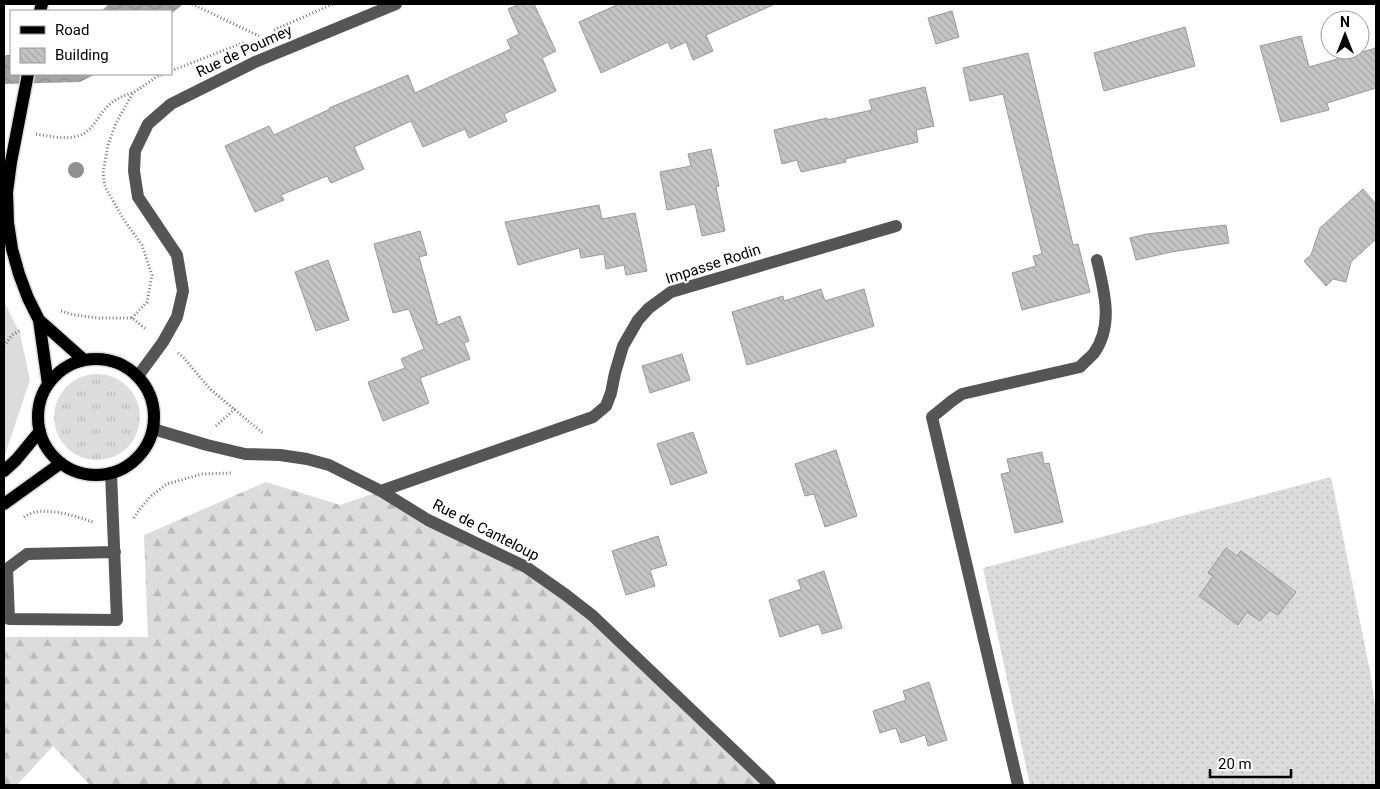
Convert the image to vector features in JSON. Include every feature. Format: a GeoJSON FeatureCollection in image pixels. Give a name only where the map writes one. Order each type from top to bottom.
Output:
{"type":"FeatureCollection","features":[{"type":"Feature","properties":{"kind":"main road"},"geometry":{"type":"LineString","coordinates":[[28,75],[11,162],[7,192],[8,223],[12,249],[19,274],[39,320],[48,384]]}},
{"type":"Feature","properties":{"kind":"main road"},"geometry":{"type":"LineString","coordinates":[[39,320],[84,360]]}},
{"type":"Feature","properties":{"kind":"main road"},"geometry":{"type":"LineString","coordinates":[[84,360],[113,361],[138,376],[147,388],[152,401],[154,415],[153,429],[147,444],[138,457],[126,466],[111,472],[94,474],[77,471],[61,463],[44,443],[40,431],[38,414],[41,399],[48,384],[58,373],[70,365],[84,360]]}},
{"type":"Feature","properties":{"kind":"main road"},"geometry":{"type":"LineString","coordinates":[[4,471],[16,460],[40,431]]}},
{"type":"Feature","properties":{"kind":"main road"},"geometry":{"type":"LineString","coordinates":[[4,504],[61,463]]}},
{"type":"Feature","properties":{"kind":"street","name":"Rue de Poumey"},"geometry":{"type":"LineString","coordinates":[[138,376],[163,342],[177,317],[183,291],[177,255],[138,197],[134,171],[135,151],[148,124],[171,104],[255,62],[396,4]]}},
{"type":"Feature","properties":{"kind":"street","name":"Impasse Rodin"},"geometry":{"type":"LineString","coordinates":[[381,492],[593,417],[606,406],[623,346],[638,320],[649,308],[671,292],[896,226]]}},
{"type":"Feature","properties":{"kind":"street"},"geometry":{"type":"LineString","coordinates":[[1018,785],[932,417],[962,394],[1080,367],[1093,354],[1103,337],[1107,318],[1104,290],[1097,260]]}},
{"type":"Feature","properties":{"kind":"street","name":"Rue de Canteloup"},"geometry":{"type":"LineString","coordinates":[[153,429],[245,454],[280,455],[307,459],[328,465],[381,492],[428,520],[526,567],[593,616],[770,785]]}},
{"type":"Feature","properties":{"kind":"street"},"geometry":{"type":"LineString","coordinates":[[111,472],[118,620],[8,619],[7,569],[27,554],[114,552]]}},
{"type":"Feature","properties":{"kind":"path"},"geometry":{"type":"LineString","coordinates":[[172,71],[260,36],[192,4]]}},
{"type":"Feature","properties":{"kind":"path"},"geometry":{"type":"LineString","coordinates":[[268,33],[333,4]]}},
{"type":"Feature","properties":{"kind":"path"},"geometry":{"type":"LineString","coordinates":[[16,132],[64,138],[84,134],[93,126],[107,106],[119,97],[132,93]]}},
{"type":"Feature","properties":{"kind":"path"},"geometry":{"type":"LineString","coordinates":[[74,315],[99,318],[132,318],[183,357],[210,389],[269,438],[280,455]]}},
{"type":"Feature","properties":{"kind":"path"},"geometry":{"type":"LineString","coordinates":[[4,346],[12,335]]}},
{"type":"Feature","properties":{"kind":"green space"},"geometry":{"type":"Polygon","coordinates":[[[4,301],[20,334],[30,380],[4,458],[4,301]]]}},
{"type":"Feature","properties":{"kind":"green space"},"geometry":{"type":"Polygon","coordinates":[[[89,374],[105,374],[114,377],[128,386],[137,400],[140,417],[137,434],[128,448],[114,457],[105,460],[89,460],[73,453],[61,441],[54,425],[54,409],[61,393],[73,381],[89,374]]]}},
{"type":"Feature","properties":{"kind":"green space"},"geometry":{"type":"Polygon","coordinates":[[[1331,477],[1371,676],[1376,712],[1376,783],[1369,785],[1030,785],[983,568],[1331,477]]]}},
{"type":"Feature","properties":{"kind":"green space"},"geometry":{"type":"Polygon","coordinates":[[[266,482],[340,505],[381,491],[566,595],[770,785],[90,785],[53,746],[17,785],[4,785],[4,637],[148,637],[144,535],[266,482]]]}},
{"type":"Feature","properties":{"kind":"water"},"geometry":{"type":"Polygon","coordinates":[[[109,4],[183,4],[172,13],[172,10],[102,10],[109,4]]]}},
{"type":"Feature","properties":{"kind":"water"},"geometry":{"type":"Polygon","coordinates":[[[4,55],[10,55],[10,75],[94,75],[80,82],[4,84],[4,55]]]}},
{"type":"Feature","properties":{"kind":"building"},"geometry":{"type":"Polygon","coordinates":[[[520,4],[534,4],[556,51],[542,58],[556,91],[504,114],[507,121],[469,138],[465,129],[423,147],[411,121],[354,147],[364,169],[331,183],[327,176],[281,195],[284,200],[255,212],[225,146],[269,126],[274,135],[329,108],[408,75],[415,93],[511,49],[507,40],[519,34],[508,9],[520,4]]]}},
{"type":"Feature","properties":{"kind":"building"},"geometry":{"type":"Polygon","coordinates":[[[619,4],[775,4],[706,35],[713,51],[693,60],[686,42],[671,49],[668,42],[601,73],[579,22],[619,4]]]}},
{"type":"Feature","properties":{"kind":"building"},"geometry":{"type":"Polygon","coordinates":[[[952,11],[959,37],[936,44],[928,18],[952,11]]]}},
{"type":"Feature","properties":{"kind":"building"},"geometry":{"type":"Polygon","coordinates":[[[1185,27],[1195,66],[1104,91],[1094,53],[1185,27]]]}},
{"type":"Feature","properties":{"kind":"building"},"geometry":{"type":"Polygon","coordinates":[[[1301,36],[1309,67],[1334,60],[1370,60],[1370,50],[1376,48],[1376,88],[1327,103],[1329,110],[1281,122],[1260,46],[1301,36]]]}},
{"type":"Feature","properties":{"kind":"building"},"geometry":{"type":"Polygon","coordinates":[[[1028,53],[1073,245],[1078,244],[1090,292],[1022,310],[1012,273],[1036,266],[1033,256],[1042,254],[1003,94],[970,101],[963,68],[1028,53]]]}},
{"type":"Feature","properties":{"kind":"building"},"geometry":{"type":"Polygon","coordinates":[[[925,87],[934,126],[916,130],[918,142],[845,159],[846,162],[801,172],[797,160],[782,164],[774,130],[872,110],[869,100],[925,87]]]}},
{"type":"Feature","properties":{"kind":"building"},"geometry":{"type":"Polygon","coordinates":[[[711,149],[719,186],[716,187],[725,231],[702,236],[695,204],[667,210],[660,172],[691,166],[688,154],[711,149]]]}},
{"type":"Feature","properties":{"kind":"building"},"geometry":{"type":"Polygon","coordinates":[[[1363,189],[1376,204],[1376,239],[1351,262],[1346,282],[1333,279],[1326,286],[1304,261],[1311,255],[1320,228],[1363,189]]]}},
{"type":"Feature","properties":{"kind":"building"},"geometry":{"type":"Polygon","coordinates":[[[599,205],[602,219],[635,213],[647,271],[626,275],[624,265],[606,269],[604,254],[581,258],[579,248],[518,265],[505,222],[599,205]]]}},
{"type":"Feature","properties":{"kind":"building"},"geometry":{"type":"Polygon","coordinates":[[[1226,225],[1229,243],[1171,252],[1136,260],[1130,238],[1147,234],[1226,225]]]}},
{"type":"Feature","properties":{"kind":"building"},"geometry":{"type":"Polygon","coordinates":[[[420,231],[427,255],[419,257],[438,325],[460,316],[469,341],[464,343],[470,359],[420,378],[429,403],[383,421],[368,382],[405,368],[401,359],[424,349],[409,309],[393,313],[374,244],[420,231]]]}},
{"type":"Feature","properties":{"kind":"building"},"geometry":{"type":"Polygon","coordinates":[[[328,260],[349,320],[316,331],[295,272],[328,260]]]}},
{"type":"Feature","properties":{"kind":"building"},"geometry":{"type":"Polygon","coordinates":[[[821,289],[825,301],[864,289],[874,326],[747,365],[732,312],[783,296],[784,301],[821,289]]]}},
{"type":"Feature","properties":{"kind":"building"},"geometry":{"type":"Polygon","coordinates":[[[682,354],[690,380],[650,393],[642,366],[682,354]]]}},
{"type":"Feature","properties":{"kind":"building"},"geometry":{"type":"Polygon","coordinates":[[[693,432],[707,473],[671,485],[657,444],[693,432]]]}},
{"type":"Feature","properties":{"kind":"building"},"geometry":{"type":"Polygon","coordinates":[[[836,450],[857,516],[825,527],[814,494],[805,496],[795,464],[836,450]]]}},
{"type":"Feature","properties":{"kind":"building"},"geometry":{"type":"Polygon","coordinates":[[[1042,452],[1044,464],[1049,463],[1063,522],[1015,533],[1001,474],[1010,472],[1007,459],[1042,452]]]}},
{"type":"Feature","properties":{"kind":"building"},"geometry":{"type":"Polygon","coordinates":[[[658,536],[667,565],[650,570],[655,586],[626,595],[612,551],[658,536]]]}},
{"type":"Feature","properties":{"kind":"building"},"geometry":{"type":"Polygon","coordinates":[[[1226,548],[1237,556],[1241,551],[1296,592],[1278,615],[1270,610],[1260,621],[1247,612],[1238,625],[1199,596],[1213,576],[1208,573],[1226,548]]]}},
{"type":"Feature","properties":{"kind":"building"},"geometry":{"type":"Polygon","coordinates":[[[824,571],[842,628],[822,634],[819,624],[780,637],[769,600],[801,589],[798,580],[824,571]]]}},
{"type":"Feature","properties":{"kind":"building"},"geometry":{"type":"Polygon","coordinates":[[[929,682],[947,740],[928,746],[925,735],[901,743],[896,728],[880,733],[873,711],[906,700],[903,691],[929,682]]]}}]}
